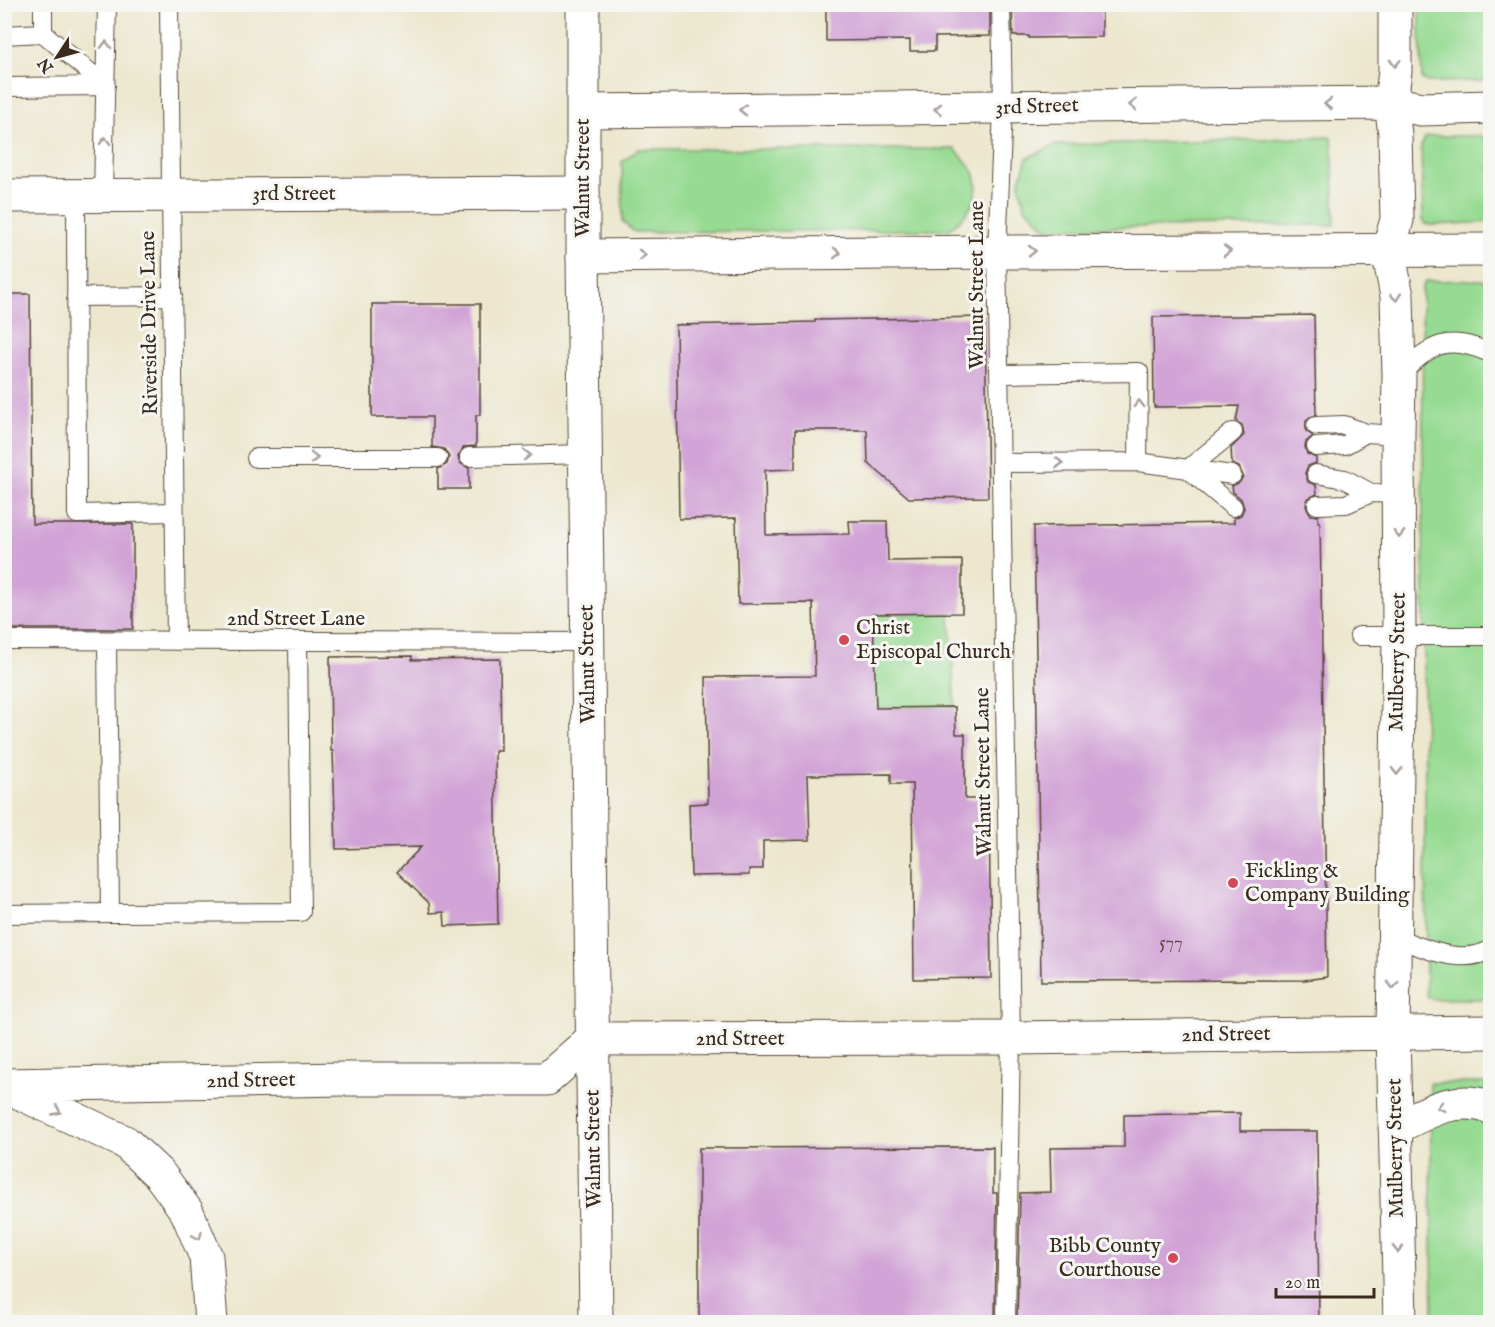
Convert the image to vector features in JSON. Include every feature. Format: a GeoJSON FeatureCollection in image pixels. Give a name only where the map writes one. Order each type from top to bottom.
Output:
{"type":"FeatureCollection","features":[{"type":"Feature","properties":{"kind":"street","name":"Walnut Street"},"geometry":{"type":"LineString","coordinates":[[583,4],[583,256],[596,1323]]}},
{"type":"Feature","properties":{"kind":"street","name":"Mulberry Street"},"geometry":{"type":"LineString","coordinates":[[1395,4],[1395,70],[1391,103],[1395,134],[1397,220],[1388,250],[1397,296],[1399,375],[1382,434],[1385,494],[1399,636],[1394,1033],[1400,1323]]}},
{"type":"Feature","properties":{"kind":"street","name":"3rd Street"},"geometry":{"type":"LineString","coordinates":[[584,111],[1391,103],[1421,109],[1491,107]]}},
{"type":"Feature","properties":{"kind":"street","name":"3rd Street"},"geometry":{"type":"LineString","coordinates":[[4,196],[583,193]]}},
{"type":"Feature","properties":{"kind":"street"},"geometry":{"type":"LineString","coordinates":[[583,256],[1491,250]]}},
{"type":"Feature","properties":{"kind":"street","name":"2nd Street"},"geometry":{"type":"LineString","coordinates":[[4,1085],[344,1079],[547,1079],[592,1039],[1011,1038],[1491,1032]]}},
{"type":"Feature","properties":{"kind":"street"},"geometry":{"type":"LineString","coordinates":[[4,1085],[125,1142],[160,1175],[187,1212],[206,1257],[211,1323]]}},
{"type":"Feature","properties":{"kind":"street"},"geometry":{"type":"LineString","coordinates":[[1395,1128],[1440,1105],[1474,1102],[1491,1107]]}},
{"type":"Feature","properties":{"kind":"lane"},"geometry":{"type":"LineString","coordinates":[[43,4],[43,33]]}},
{"type":"Feature","properties":{"kind":"lane"},"geometry":{"type":"LineString","coordinates":[[107,4],[106,86],[76,297],[77,514],[174,512]]}},
{"type":"Feature","properties":{"kind":"lane","name":"Riverside Drive Lane"},"geometry":{"type":"LineString","coordinates":[[169,4],[176,641]]}},
{"type":"Feature","properties":{"kind":"lane","name":"Walnut Street Lane"},"geometry":{"type":"LineString","coordinates":[[1000,4],[1003,108],[997,252],[1011,1038],[1006,1323]]}},
{"type":"Feature","properties":{"kind":"lane"},"geometry":{"type":"LineString","coordinates":[[4,35],[43,33],[106,86]]}},
{"type":"Feature","properties":{"kind":"lane"},"geometry":{"type":"LineString","coordinates":[[4,87],[106,86]]}},
{"type":"Feature","properties":{"kind":"lane"},"geometry":{"type":"LineString","coordinates":[[76,297],[173,296]]}},
{"type":"Feature","properties":{"kind":"lane"},"geometry":{"type":"LineString","coordinates":[[1399,375],[1423,352],[1439,345],[1458,343],[1475,346],[1491,353]]}},
{"type":"Feature","properties":{"kind":"lane"},"geometry":{"type":"LineString","coordinates":[[999,374],[1139,372],[1138,462]]}},
{"type":"Feature","properties":{"kind":"lane"},"geometry":{"type":"LineString","coordinates":[[1316,426],[1344,425],[1382,434]]}},
{"type":"Feature","properties":{"kind":"lane"},"geometry":{"type":"LineString","coordinates":[[1316,447],[1345,445],[1382,434]]}},
{"type":"Feature","properties":{"kind":"lane"},"geometry":{"type":"LineString","coordinates":[[1188,469],[1232,441]]}},
{"type":"Feature","properties":{"kind":"lane"},"geometry":{"type":"LineString","coordinates":[[469,457],[586,454]]}},
{"type":"Feature","properties":{"kind":"lane"},"geometry":{"type":"LineString","coordinates":[[256,458],[438,458]]}},
{"type":"Feature","properties":{"kind":"lane"},"geometry":{"type":"LineString","coordinates":[[1000,463],[1138,462],[1232,475]]}},
{"type":"Feature","properties":{"kind":"lane"},"geometry":{"type":"LineString","coordinates":[[1188,469],[1233,501]]}},
{"type":"Feature","properties":{"kind":"lane"},"geometry":{"type":"LineString","coordinates":[[1316,474],[1346,479],[1385,494]]}},
{"type":"Feature","properties":{"kind":"lane"},"geometry":{"type":"LineString","coordinates":[[1317,499],[1346,504],[1385,494]]}},
{"type":"Feature","properties":{"kind":"lane"},"geometry":{"type":"LineString","coordinates":[[1359,636],[1491,636]]}},
{"type":"Feature","properties":{"kind":"lane","name":"2nd Street Lane"},"geometry":{"type":"LineString","coordinates":[[4,640],[588,642]]}},
{"type":"Feature","properties":{"kind":"lane"},"geometry":{"type":"LineString","coordinates":[[107,641],[110,913]]}},
{"type":"Feature","properties":{"kind":"lane"},"geometry":{"type":"LineString","coordinates":[[4,914],[301,912],[298,641]]}},
{"type":"Feature","properties":{"kind":"lane"},"geometry":{"type":"LineString","coordinates":[[1394,937],[1451,957],[1480,955],[1491,950]]}},
{"type":"Feature","properties":{"kind":"green space"},"geometry":{"type":"Polygon","coordinates":[[[1419,5],[1489,5],[1489,76],[1482,81],[1427,82],[1422,79],[1419,5]]]}},
{"type":"Feature","properties":{"kind":"green space"},"geometry":{"type":"Polygon","coordinates":[[[1479,136],[1490,142],[1490,222],[1431,225],[1426,224],[1423,220],[1421,146],[1425,138],[1479,136]]]}},
{"type":"Feature","properties":{"kind":"green space"},"geometry":{"type":"Polygon","coordinates":[[[1332,137],[1335,225],[1046,228],[1025,207],[1019,183],[1027,158],[1055,145],[1332,137]]]}},
{"type":"Feature","properties":{"kind":"green space"},"geometry":{"type":"Polygon","coordinates":[[[638,149],[955,149],[974,172],[977,184],[976,193],[971,207],[948,230],[634,232],[623,222],[622,162],[638,149]]]}},
{"type":"Feature","properties":{"kind":"green space"},"geometry":{"type":"Polygon","coordinates":[[[1483,280],[1490,286],[1490,999],[1432,999],[1427,996],[1426,991],[1422,287],[1426,281],[1483,280]]]}},
{"type":"Feature","properties":{"kind":"green space"},"geometry":{"type":"Polygon","coordinates":[[[950,613],[955,707],[861,708],[874,665],[873,614],[950,613]]]}},
{"type":"Feature","properties":{"kind":"green space"},"geometry":{"type":"Polygon","coordinates":[[[1430,1083],[1490,1083],[1490,1322],[1433,1322],[1430,1083]]]}},
{"type":"Feature","properties":{"kind":"building"},"geometry":{"type":"Polygon","coordinates":[[[826,4],[990,4],[990,36],[935,37],[935,51],[910,51],[910,40],[826,41],[826,4]]]}},
{"type":"Feature","properties":{"kind":"building"},"geometry":{"type":"Polygon","coordinates":[[[1012,4],[1102,4],[1102,37],[1029,38],[1029,36],[1013,36],[1012,4]]]}},
{"type":"Feature","properties":{"kind":"building"},"geometry":{"type":"Polygon","coordinates":[[[4,294],[30,294],[32,524],[133,524],[133,629],[4,629],[4,294]]]}},
{"type":"Feature","properties":{"kind":"building"},"geometry":{"type":"Polygon","coordinates":[[[372,304],[480,304],[480,415],[476,415],[476,446],[464,447],[458,457],[460,463],[469,468],[469,489],[438,489],[438,469],[447,464],[449,457],[444,449],[432,447],[432,417],[372,417],[372,304]]]}},
{"type":"Feature","properties":{"kind":"building"},"geometry":{"type":"Polygon","coordinates":[[[1314,315],[1316,415],[1306,421],[1306,431],[1313,436],[1306,442],[1305,447],[1307,454],[1316,458],[1316,463],[1308,466],[1305,473],[1308,482],[1316,485],[1317,494],[1307,499],[1306,506],[1311,515],[1318,516],[1318,522],[1320,522],[1327,977],[1304,980],[1041,981],[1034,526],[1234,523],[1234,518],[1241,515],[1244,508],[1241,499],[1233,492],[1232,486],[1240,482],[1243,476],[1239,467],[1232,464],[1231,448],[1244,435],[1242,425],[1236,421],[1239,406],[1154,407],[1153,317],[1314,315]]]}},
{"type":"Feature","properties":{"kind":"building"},"geometry":{"type":"Polygon","coordinates":[[[985,317],[988,497],[909,498],[868,463],[867,430],[795,430],[795,469],[765,470],[766,535],[850,534],[849,521],[887,521],[888,561],[962,560],[962,613],[873,614],[876,708],[955,707],[956,734],[965,734],[965,799],[989,799],[991,978],[914,979],[912,784],[891,784],[891,774],[808,775],[810,840],[763,841],[763,869],[749,869],[749,875],[691,876],[689,804],[708,803],[706,677],[815,676],[813,603],[738,604],[736,518],[679,519],[676,325],[985,317]]]}},
{"type":"Feature","properties":{"kind":"building"},"geometry":{"type":"Polygon","coordinates":[[[412,656],[412,660],[500,659],[501,751],[495,751],[498,924],[445,926],[444,912],[430,913],[429,903],[397,872],[421,847],[336,849],[333,751],[331,751],[330,657],[412,656]]]}},
{"type":"Feature","properties":{"kind":"building","name":"Bibb County Courthouse"},"geometry":{"type":"Polygon","coordinates":[[[1240,1113],[1240,1131],[1317,1131],[1319,1323],[1017,1323],[1020,1193],[1051,1192],[1050,1148],[1124,1147],[1124,1115],[1240,1113]]]}},
{"type":"Feature","properties":{"kind":"building"},"geometry":{"type":"Polygon","coordinates":[[[993,1147],[993,1193],[997,1193],[995,1323],[699,1323],[699,1148],[993,1147]]]}},
{"type":"Feature","properties":{"kind":"place","name":"Christ Episcopal Church"},"geometry":{"type":"Point","coordinates":[844,640]}},
{"type":"Feature","properties":{"kind":"place","name":"Fickling & Company Building"},"geometry":{"type":"Point","coordinates":[1233,883]}},
{"type":"Feature","properties":{"kind":"place","name":"Bibb County Courthouse"},"geometry":{"type":"Point","coordinates":[1173,1258]}}]}
